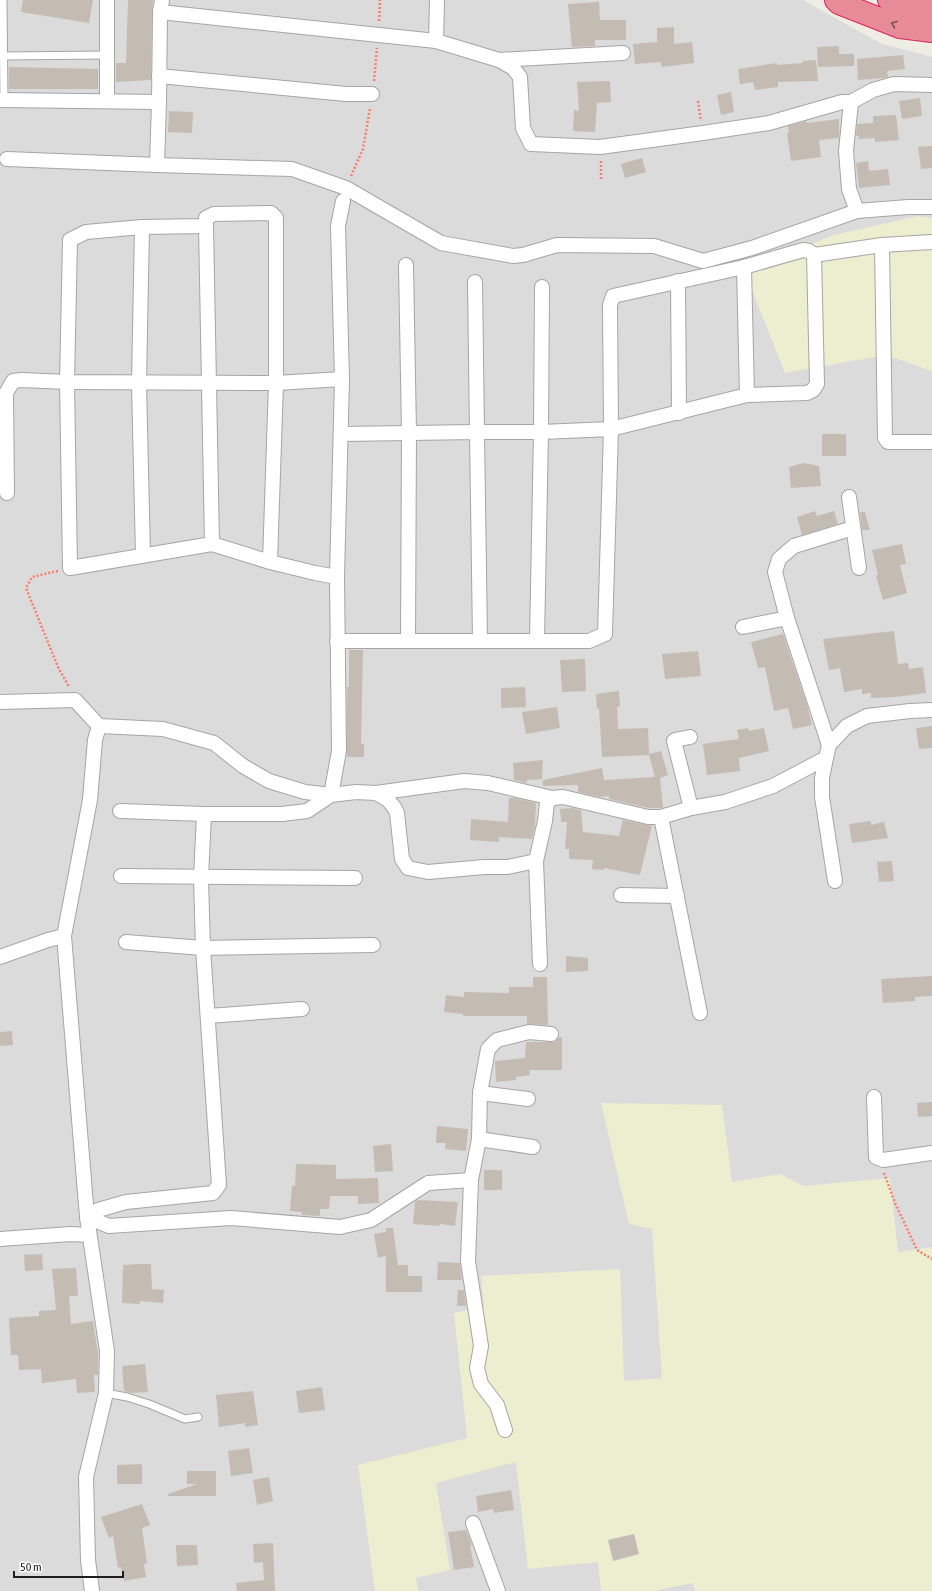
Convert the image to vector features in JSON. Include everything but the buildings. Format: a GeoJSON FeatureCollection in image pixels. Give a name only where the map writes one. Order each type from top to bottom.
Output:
{"type":"FeatureCollection","features":[{"type":"Feature","properties":{"kind":"highway"},"geometry":{"type":"LineString","coordinates":[[836,0],[839,3],[900,27],[932,31]]}},
{"type":"Feature","properties":{"kind":"highway"},"geometry":{"type":"LineString","coordinates":[[888,0],[905,6],[932,10]]}},
{"type":"Feature","properties":{"kind":"street"},"geometry":{"type":"LineString","coordinates":[[107,0],[107,101]]}},
{"type":"Feature","properties":{"kind":"street"},"geometry":{"type":"LineString","coordinates":[[436,41],[437,0]]}},
{"type":"Feature","properties":{"kind":"street"},"geometry":{"type":"LineString","coordinates":[[157,165],[161,6],[378,36],[436,41],[498,60],[513,68],[520,78],[522,128],[531,144],[600,146],[703,133],[769,123],[842,102],[851,102],[873,90],[894,84],[932,85]]}},
{"type":"Feature","properties":{"kind":"street"},"geometry":{"type":"LineString","coordinates":[[498,60],[623,53]]}},
{"type":"Feature","properties":{"kind":"street"},"geometry":{"type":"LineString","coordinates":[[159,76],[346,94],[372,94]]}},
{"type":"Feature","properties":{"kind":"street"},"geometry":{"type":"LineString","coordinates":[[2,100],[159,102]]}},
{"type":"Feature","properties":{"kind":"street"},"geometry":{"type":"LineString","coordinates":[[851,102],[846,151],[849,189],[857,211]]}},
{"type":"Feature","properties":{"kind":"street"},"geometry":{"type":"LineString","coordinates":[[7,159],[292,169],[441,243],[513,256],[523,255],[558,245],[654,246],[703,261],[752,248],[857,211],[908,207],[932,207]]}},
{"type":"Feature","properties":{"kind":"street"},"geometry":{"type":"LineString","coordinates":[[120,810],[204,814],[282,814],[307,811],[331,795],[339,751],[337,577],[342,379],[338,226],[344,195]]}},
{"type":"Feature","properties":{"kind":"street"},"geometry":{"type":"LineString","coordinates":[[212,544],[206,218],[214,214],[271,213],[276,218],[276,383],[270,562]]}},
{"type":"Feature","properties":{"kind":"street"},"geometry":{"type":"LineString","coordinates":[[206,226],[142,227],[86,232],[70,240],[67,382],[70,568],[212,544],[270,562],[337,577]]}},
{"type":"Feature","properties":{"kind":"street"},"geometry":{"type":"LineString","coordinates":[[142,227],[139,383],[143,556]]}},
{"type":"Feature","properties":{"kind":"street"},"geometry":{"type":"LineString","coordinates":[[814,255],[882,245],[932,242]]}},
{"type":"Feature","properties":{"kind":"street"},"geometry":{"type":"LineString","coordinates":[[882,245],[885,438],[888,442],[932,442]]}},
{"type":"Feature","properties":{"kind":"street"},"geometry":{"type":"LineString","coordinates":[[337,641],[589,641],[605,634],[611,429],[610,305],[614,296],[744,267],[803,250],[809,250],[814,255],[817,384],[813,390],[807,393],[747,395],[611,429],[541,432],[341,434]]}},
{"type":"Feature","properties":{"kind":"street"},"geometry":{"type":"LineString","coordinates":[[406,265],[409,433],[408,641]]}},
{"type":"Feature","properties":{"kind":"street"},"geometry":{"type":"LineString","coordinates":[[744,267],[747,395]]}},
{"type":"Feature","properties":{"kind":"street"},"geometry":{"type":"LineString","coordinates":[[678,281],[679,413]]}},
{"type":"Feature","properties":{"kind":"street"},"geometry":{"type":"LineString","coordinates":[[475,282],[480,641]]}},
{"type":"Feature","properties":{"kind":"street"},"geometry":{"type":"LineString","coordinates":[[537,641],[542,287]]}},
{"type":"Feature","properties":{"kind":"street"},"geometry":{"type":"LineString","coordinates":[[7,493],[6,393],[13,381],[276,383],[342,379]]}},
{"type":"Feature","properties":{"kind":"street"},"geometry":{"type":"LineString","coordinates":[[849,497],[859,568]]}},
{"type":"Feature","properties":{"kind":"street"},"geometry":{"type":"LineString","coordinates":[[835,881],[822,797],[822,778],[827,752],[787,618],[776,572],[779,559],[794,546],[853,528]]}},
{"type":"Feature","properties":{"kind":"street"},"geometry":{"type":"LineString","coordinates":[[743,627],[787,618]]}},
{"type":"Feature","properties":{"kind":"street"},"geometry":{"type":"LineString","coordinates":[[0,702],[75,700],[99,726],[163,729],[214,742],[243,766],[269,781],[305,792],[331,795],[356,792],[376,793],[464,781],[488,783],[552,798],[563,797],[648,817],[661,817],[692,808],[725,802],[773,786],[827,752],[847,726],[867,716],[932,710]]}},
{"type":"Feature","properties":{"kind":"street"},"geometry":{"type":"LineString","coordinates":[[92,1591],[88,1560],[86,1477],[106,1393],[107,1351],[87,1217],[64,936],[90,800],[94,740],[99,726]]}},
{"type":"Feature","properties":{"kind":"street"},"geometry":{"type":"LineString","coordinates":[[690,737],[674,741],[692,808]]}},
{"type":"Feature","properties":{"kind":"street"},"geometry":{"type":"LineString","coordinates":[[376,793],[386,799],[394,807],[397,813],[402,859],[408,868],[428,872],[484,867],[508,868],[536,861]]}},
{"type":"Feature","properties":{"kind":"street"},"geometry":{"type":"LineString","coordinates":[[540,964],[536,861],[545,821],[547,803],[552,798]]}},
{"type":"Feature","properties":{"kind":"street"},"geometry":{"type":"LineString","coordinates":[[87,1217],[98,1210],[126,1202],[213,1193],[219,1185],[203,948],[202,878],[204,814]]}},
{"type":"Feature","properties":{"kind":"street"},"geometry":{"type":"LineString","coordinates":[[661,817],[700,1013]]}},
{"type":"Feature","properties":{"kind":"street"},"geometry":{"type":"LineString","coordinates":[[121,876],[202,878],[355,878]]}},
{"type":"Feature","properties":{"kind":"street"},"geometry":{"type":"LineString","coordinates":[[620,895],[677,896]]}},
{"type":"Feature","properties":{"kind":"street"},"geometry":{"type":"LineString","coordinates":[[0,957],[64,936]]}},
{"type":"Feature","properties":{"kind":"street"},"geometry":{"type":"LineString","coordinates":[[126,942],[203,948],[374,945]]}},
{"type":"Feature","properties":{"kind":"street"},"geometry":{"type":"LineString","coordinates":[[208,1016],[302,1009]]}},
{"type":"Feature","properties":{"kind":"street"},"geometry":{"type":"LineString","coordinates":[[505,1430],[497,1405],[481,1384],[478,1368],[481,1346],[468,1261],[471,1180],[479,1139],[480,1093],[488,1049],[497,1040],[529,1032],[550,1034]]}},
{"type":"Feature","properties":{"kind":"street"},"geometry":{"type":"LineString","coordinates":[[480,1093],[528,1098]]}},
{"type":"Feature","properties":{"kind":"street"},"geometry":{"type":"LineString","coordinates":[[874,1097],[876,1157],[883,1160],[932,1153]]}},
{"type":"Feature","properties":{"kind":"street"},"geometry":{"type":"LineString","coordinates":[[479,1139],[533,1147]]}},
{"type":"Feature","properties":{"kind":"street"},"geometry":{"type":"LineString","coordinates":[[87,1217],[109,1226],[231,1218],[340,1227],[371,1220],[428,1183],[471,1180]]}},
{"type":"Feature","properties":{"kind":"street"},"geometry":{"type":"LineString","coordinates":[[0,1239],[71,1234],[89,1235]]}},
{"type":"Feature","properties":{"kind":"street"},"geometry":{"type":"LineString","coordinates":[[473,1523],[498,1591]]}},
{"type":"Feature","properties":{"kind":"lane"},"geometry":{"type":"LineString","coordinates":[[2,100],[3,0]]}},
{"type":"Feature","properties":{"kind":"lane"},"geometry":{"type":"LineString","coordinates":[[3,56],[107,55]]}},
{"type":"Feature","properties":{"kind":"lane"},"geometry":{"type":"LineString","coordinates":[[106,1393],[128,1397],[185,1419],[198,1417]]}},
{"type":"Feature","properties":{"kind":"path"},"geometry":{"type":"LineString","coordinates":[[344,195],[363,150],[372,94],[380,0]]}},
{"type":"Feature","properties":{"kind":"path"},"geometry":{"type":"LineString","coordinates":[[698,101],[703,133]]}},
{"type":"Feature","properties":{"kind":"path"},"geometry":{"type":"LineString","coordinates":[[600,146],[601,181]]}},
{"type":"Feature","properties":{"kind":"path"},"geometry":{"type":"LineString","coordinates":[[70,568],[32,577],[26,588],[58,667],[75,700]]}},
{"type":"Feature","properties":{"kind":"path"},"geometry":{"type":"LineString","coordinates":[[879,1159],[895,1203],[917,1250],[932,1259]]}},
{"type":"Feature","properties":{"kind":"shaded area"},"geometry":{"type":"Polygon","coordinates":[[[0,0],[803,0],[882,44],[932,57],[932,1591],[0,1591],[0,0]]]}},
{"type":"Feature","properties":{"kind":"green space"},"geometry":{"type":"Polygon","coordinates":[[[918,216],[932,218],[932,371],[886,355],[785,373],[744,270],[834,235],[918,216]]]}},
{"type":"Feature","properties":{"kind":"green space"},"geometry":{"type":"Polygon","coordinates":[[[601,1103],[722,1105],[732,1182],[780,1174],[804,1186],[890,1178],[898,1252],[932,1247],[932,1591],[695,1591],[693,1583],[653,1591],[601,1591],[598,1562],[528,1569],[516,1462],[436,1483],[450,1570],[416,1578],[418,1591],[375,1591],[358,1465],[467,1438],[454,1313],[484,1306],[481,1276],[620,1269],[624,1381],[662,1378],[652,1229],[629,1224],[601,1103]]]}}]}
